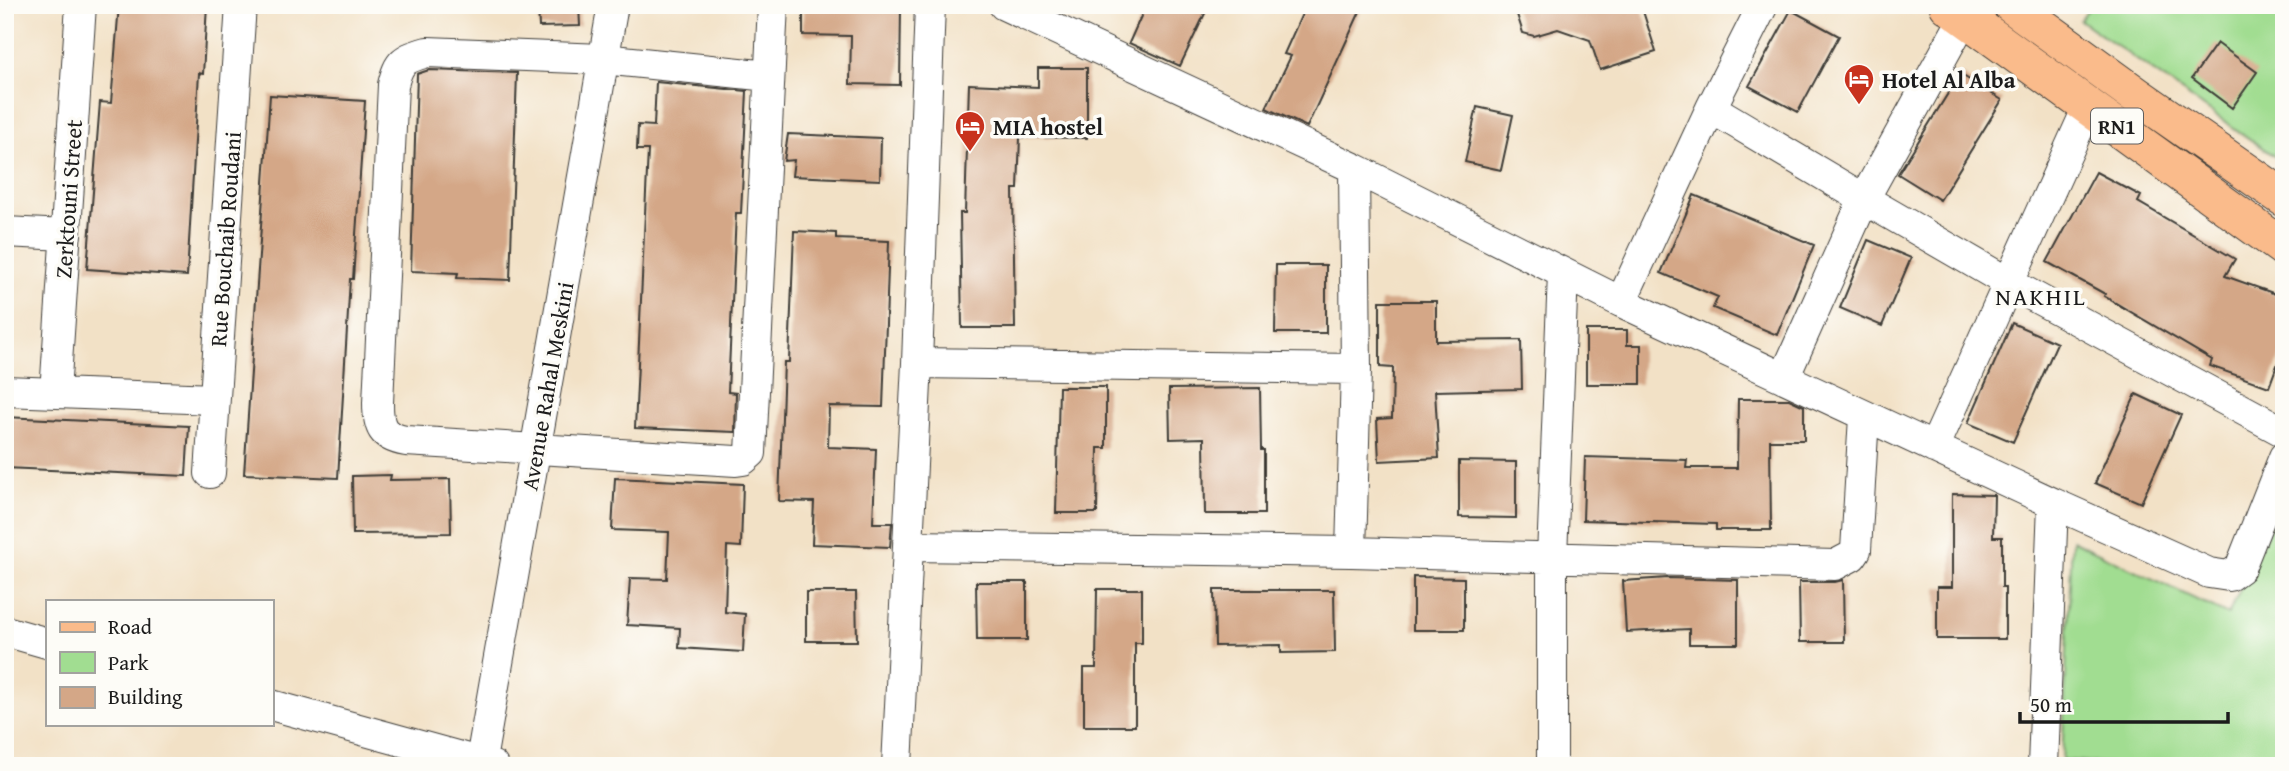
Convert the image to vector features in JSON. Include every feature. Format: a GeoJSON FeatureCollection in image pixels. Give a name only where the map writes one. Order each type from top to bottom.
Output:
{"type":"FeatureCollection","features":[{"type":"Feature","properties":{"kind":"main road","name":"RN1"},"geometry":{"type":"LineString","coordinates":[[2012,5],[2284,198]]}},
{"type":"Feature","properties":{"kind":"main road","name":"RN1"},"geometry":{"type":"LineString","coordinates":[[1956,11],[2284,248]]}},
{"type":"Feature","properties":{"kind":"street","name":"Zerktouni Street"},"geometry":{"type":"LineString","coordinates":[[55,393],[81,5]]}},
{"type":"Feature","properties":{"kind":"street","name":"Rue Bouchaib Roudani"},"geometry":{"type":"LineString","coordinates":[[210,473],[241,5]]}},
{"type":"Feature","properties":{"kind":"street","name":"Avenue Rahal Meskini"},"geometry":{"type":"LineString","coordinates":[[484,765],[613,5]]}},
{"type":"Feature","properties":{"kind":"street"},"geometry":{"type":"LineString","coordinates":[[769,76],[603,59],[427,52],[408,57],[397,67],[393,85],[378,403],[382,428],[386,435],[406,442],[736,461],[743,460],[751,453],[773,5]]}},
{"type":"Feature","properties":{"kind":"street"},"geometry":{"type":"LineString","coordinates":[[897,766],[918,363],[930,5]]}},
{"type":"Feature","properties":{"kind":"street"},"geometry":{"type":"LineString","coordinates":[[1004,5],[1054,16],[1621,302],[1864,417],[2209,573],[2229,576],[2240,568],[2284,457]]}},
{"type":"Feature","properties":{"kind":"street"},"geometry":{"type":"LineString","coordinates":[[1621,302],[1762,5]]}},
{"type":"Feature","properties":{"kind":"street"},"geometry":{"type":"LineString","coordinates":[[1784,377],[1864,199],[1956,11]]}},
{"type":"Feature","properties":{"kind":"street"},"geometry":{"type":"LineString","coordinates":[[1934,448],[2089,105]]}},
{"type":"Feature","properties":{"kind":"street"},"geometry":{"type":"LineString","coordinates":[[1711,108],[2009,284],[2284,432]]}},
{"type":"Feature","properties":{"kind":"street"},"geometry":{"type":"LineString","coordinates":[[1351,552],[1356,369],[1354,168]]}},
{"type":"Feature","properties":{"kind":"street"},"geometry":{"type":"LineString","coordinates":[[5,232],[66,235]]}},
{"type":"Feature","properties":{"kind":"street"},"geometry":{"type":"LineString","coordinates":[[1552,766],[1552,557],[1563,273]]}},
{"type":"Feature","properties":{"kind":"street"},"geometry":{"type":"LineString","coordinates":[[918,363],[1356,369]]}},
{"type":"Feature","properties":{"kind":"street"},"geometry":{"type":"LineString","coordinates":[[5,391],[214,400]]}},
{"type":"Feature","properties":{"kind":"street"},"geometry":{"type":"LineString","coordinates":[[908,546],[1351,552],[1835,565],[1852,556],[1857,542],[1864,417]]}},
{"type":"Feature","properties":{"kind":"street"},"geometry":{"type":"LineString","coordinates":[[2043,766],[2053,503]]}},
{"type":"Feature","properties":{"kind":"street"},"geometry":{"type":"LineString","coordinates":[[5,631],[46,643]]}},
{"type":"Feature","properties":{"kind":"street"},"geometry":{"type":"LineString","coordinates":[[273,706],[484,765]]}},
{"type":"Feature","properties":{"kind":"green space"},"geometry":{"type":"Polygon","coordinates":[[[2091,5],[2284,5],[2284,163],[2080,20],[2091,5]]]}},
{"type":"Feature","properties":{"kind":"green space"},"geometry":{"type":"Polygon","coordinates":[[[2284,498],[2284,766],[2137,766],[2062,760],[2072,540],[2228,615],[2284,498]]]}},
{"type":"Feature","properties":{"kind":"building"},"geometry":{"type":"Polygon","coordinates":[[[119,5],[207,5],[203,74],[199,73],[187,276],[87,269],[100,102],[111,103],[119,5]]]}},
{"type":"Feature","properties":{"kind":"building"},"geometry":{"type":"Polygon","coordinates":[[[538,5],[579,5],[580,26],[539,27],[538,5]]]}},
{"type":"Feature","properties":{"kind":"building"},"geometry":{"type":"Polygon","coordinates":[[[803,5],[901,5],[900,85],[850,84],[851,36],[803,35],[803,5]]]}},
{"type":"Feature","properties":{"kind":"building"},"geometry":{"type":"Polygon","coordinates":[[[1146,5],[1209,5],[1180,66],[1129,43],[1146,5]]]}},
{"type":"Feature","properties":{"kind":"building"},"geometry":{"type":"Polygon","coordinates":[[[1306,5],[1363,5],[1307,127],[1266,108],[1291,56],[1284,54],[1306,5]]]}},
{"type":"Feature","properties":{"kind":"building"},"geometry":{"type":"Polygon","coordinates":[[[1514,5],[1641,5],[1656,52],[1600,70],[1590,40],[1558,29],[1534,36],[1523,33],[1514,5]]]}},
{"type":"Feature","properties":{"kind":"building"},"geometry":{"type":"Polygon","coordinates":[[[1791,10],[1839,36],[1798,112],[1749,86],[1791,10]]]}},
{"type":"Feature","properties":{"kind":"building"},"geometry":{"type":"Polygon","coordinates":[[[2217,43],[2257,72],[2232,108],[2192,78],[2217,43]]]}},
{"type":"Feature","properties":{"kind":"building"},"geometry":{"type":"Polygon","coordinates":[[[1038,68],[1087,68],[1087,138],[1020,137],[1018,189],[1013,189],[1015,328],[962,328],[960,213],[965,213],[969,84],[1038,87],[1038,68]]]}},
{"type":"Feature","properties":{"kind":"building"},"geometry":{"type":"Polygon","coordinates":[[[429,70],[517,73],[510,280],[457,278],[458,273],[411,271],[417,74],[429,70]]]}},
{"type":"Feature","properties":{"kind":"building"},"geometry":{"type":"Polygon","coordinates":[[[1960,74],[2002,100],[1940,200],[1898,174],[1960,74]]]}},
{"type":"Feature","properties":{"kind":"building"},"geometry":{"type":"Polygon","coordinates":[[[656,82],[747,91],[741,213],[736,213],[728,392],[736,393],[735,432],[635,428],[648,150],[637,150],[638,125],[654,126],[656,82]]]}},
{"type":"Feature","properties":{"kind":"building"},"geometry":{"type":"Polygon","coordinates":[[[270,95],[365,101],[353,279],[350,279],[338,478],[244,474],[270,95]]]}},
{"type":"Feature","properties":{"kind":"building"},"geometry":{"type":"Polygon","coordinates":[[[1477,107],[1513,115],[1501,170],[1465,162],[1477,107]]]}},
{"type":"Feature","properties":{"kind":"building"},"geometry":{"type":"Polygon","coordinates":[[[788,134],[881,138],[880,180],[792,176],[794,160],[784,161],[788,134]]]}},
{"type":"Feature","properties":{"kind":"building"},"geometry":{"type":"Polygon","coordinates":[[[2096,172],[2141,196],[2138,202],[2235,259],[2225,276],[2284,297],[2284,346],[2269,387],[2210,366],[2212,360],[2104,296],[2105,294],[2047,262],[2096,172]]]}},
{"type":"Feature","properties":{"kind":"building"},"geometry":{"type":"Polygon","coordinates":[[[1694,195],[1814,245],[1777,335],[1713,308],[1718,297],[1661,273],[1694,195]]]}},
{"type":"Feature","properties":{"kind":"building"},"geometry":{"type":"Polygon","coordinates":[[[794,231],[836,233],[836,239],[889,241],[883,407],[829,406],[828,447],[876,449],[873,523],[892,523],[890,547],[812,544],[814,502],[779,501],[784,362],[789,362],[794,231]]]}},
{"type":"Feature","properties":{"kind":"building"},"geometry":{"type":"Polygon","coordinates":[[[1868,240],[1911,258],[1882,326],[1840,308],[1868,240]]]}},
{"type":"Feature","properties":{"kind":"building"},"geometry":{"type":"Polygon","coordinates":[[[1276,265],[1326,265],[1326,333],[1275,333],[1276,265]]]}},
{"type":"Feature","properties":{"kind":"building"},"geometry":{"type":"Polygon","coordinates":[[[1380,301],[1436,301],[1436,341],[1521,340],[1522,389],[1435,391],[1439,458],[1379,461],[1377,419],[1392,418],[1393,368],[1380,367],[1380,301]]]}},
{"type":"Feature","properties":{"kind":"building"},"geometry":{"type":"Polygon","coordinates":[[[2012,323],[2057,343],[2013,442],[1968,423],[2012,323]]]}},
{"type":"Feature","properties":{"kind":"building"},"geometry":{"type":"Polygon","coordinates":[[[1586,330],[1627,330],[1627,345],[1641,345],[1641,384],[1586,384],[1586,330]]]}},
{"type":"Feature","properties":{"kind":"building"},"geometry":{"type":"Polygon","coordinates":[[[1059,387],[1106,387],[1106,448],[1098,448],[1097,513],[1056,513],[1059,387]]]}},
{"type":"Feature","properties":{"kind":"building"},"geometry":{"type":"Polygon","coordinates":[[[1260,388],[1264,514],[1205,514],[1204,438],[1170,439],[1169,389],[1260,388]]]}},
{"type":"Feature","properties":{"kind":"building"},"geometry":{"type":"Polygon","coordinates":[[[2136,394],[2181,415],[2141,503],[2095,483],[2136,394]]]}},
{"type":"Feature","properties":{"kind":"building"},"geometry":{"type":"Polygon","coordinates":[[[1738,399],[1789,399],[1804,406],[1804,440],[1770,440],[1771,530],[1716,530],[1716,524],[1583,520],[1585,457],[1687,460],[1686,468],[1737,468],[1738,399]]]}},
{"type":"Feature","properties":{"kind":"building"},"geometry":{"type":"Polygon","coordinates":[[[5,417],[189,426],[186,476],[5,468],[5,417]]]}},
{"type":"Feature","properties":{"kind":"building"},"geometry":{"type":"Polygon","coordinates":[[[1459,461],[1516,462],[1516,518],[1459,517],[1459,461]]]}},
{"type":"Feature","properties":{"kind":"building"},"geometry":{"type":"Polygon","coordinates":[[[391,475],[390,480],[450,479],[451,533],[353,534],[352,476],[391,475]]]}},
{"type":"Feature","properties":{"kind":"building"},"geometry":{"type":"Polygon","coordinates":[[[615,478],[743,484],[741,547],[727,546],[725,612],[745,614],[743,652],[679,648],[680,628],[627,625],[630,578],[667,579],[669,532],[612,530],[615,478]]]}},
{"type":"Feature","properties":{"kind":"building"},"geometry":{"type":"Polygon","coordinates":[[[1952,494],[1994,495],[1993,537],[2002,537],[2005,639],[1937,639],[1937,587],[1952,587],[1952,494]]]}},
{"type":"Feature","properties":{"kind":"building"},"geometry":{"type":"Polygon","coordinates":[[[1413,577],[1464,578],[1464,630],[1413,630],[1413,577]]]}},
{"type":"Feature","properties":{"kind":"building"},"geometry":{"type":"Polygon","coordinates":[[[1668,578],[1738,580],[1738,644],[1689,644],[1689,629],[1626,632],[1623,581],[1668,578]]]}},
{"type":"Feature","properties":{"kind":"building"},"geometry":{"type":"Polygon","coordinates":[[[1843,580],[1844,642],[1800,642],[1799,582],[1843,580]]]}},
{"type":"Feature","properties":{"kind":"building"},"geometry":{"type":"Polygon","coordinates":[[[976,582],[1027,582],[1027,640],[977,640],[976,582]]]}},
{"type":"Feature","properties":{"kind":"building"},"geometry":{"type":"Polygon","coordinates":[[[1097,589],[1142,589],[1142,643],[1135,643],[1135,726],[1084,726],[1084,668],[1096,668],[1097,589]]]}},
{"type":"Feature","properties":{"kind":"building"},"geometry":{"type":"Polygon","coordinates":[[[1214,590],[1334,590],[1335,652],[1281,653],[1281,645],[1215,646],[1214,590]]]}},
{"type":"Feature","properties":{"kind":"building"},"geometry":{"type":"Polygon","coordinates":[[[806,592],[856,592],[857,641],[806,641],[806,592]]]}},
{"type":"Feature","properties":{"kind":"place","name":"Hotel Al Alba"},"geometry":{"type":"Point","coordinates":[1859,106]}},
{"type":"Feature","properties":{"kind":"place","name":"MIA hostel"},"geometry":{"type":"Point","coordinates":[970,153]}},
{"type":"Feature","properties":{"kind":"district","name":"NAKHIL"},"geometry":{"type":"Point","coordinates":[2041,296]}}]}
